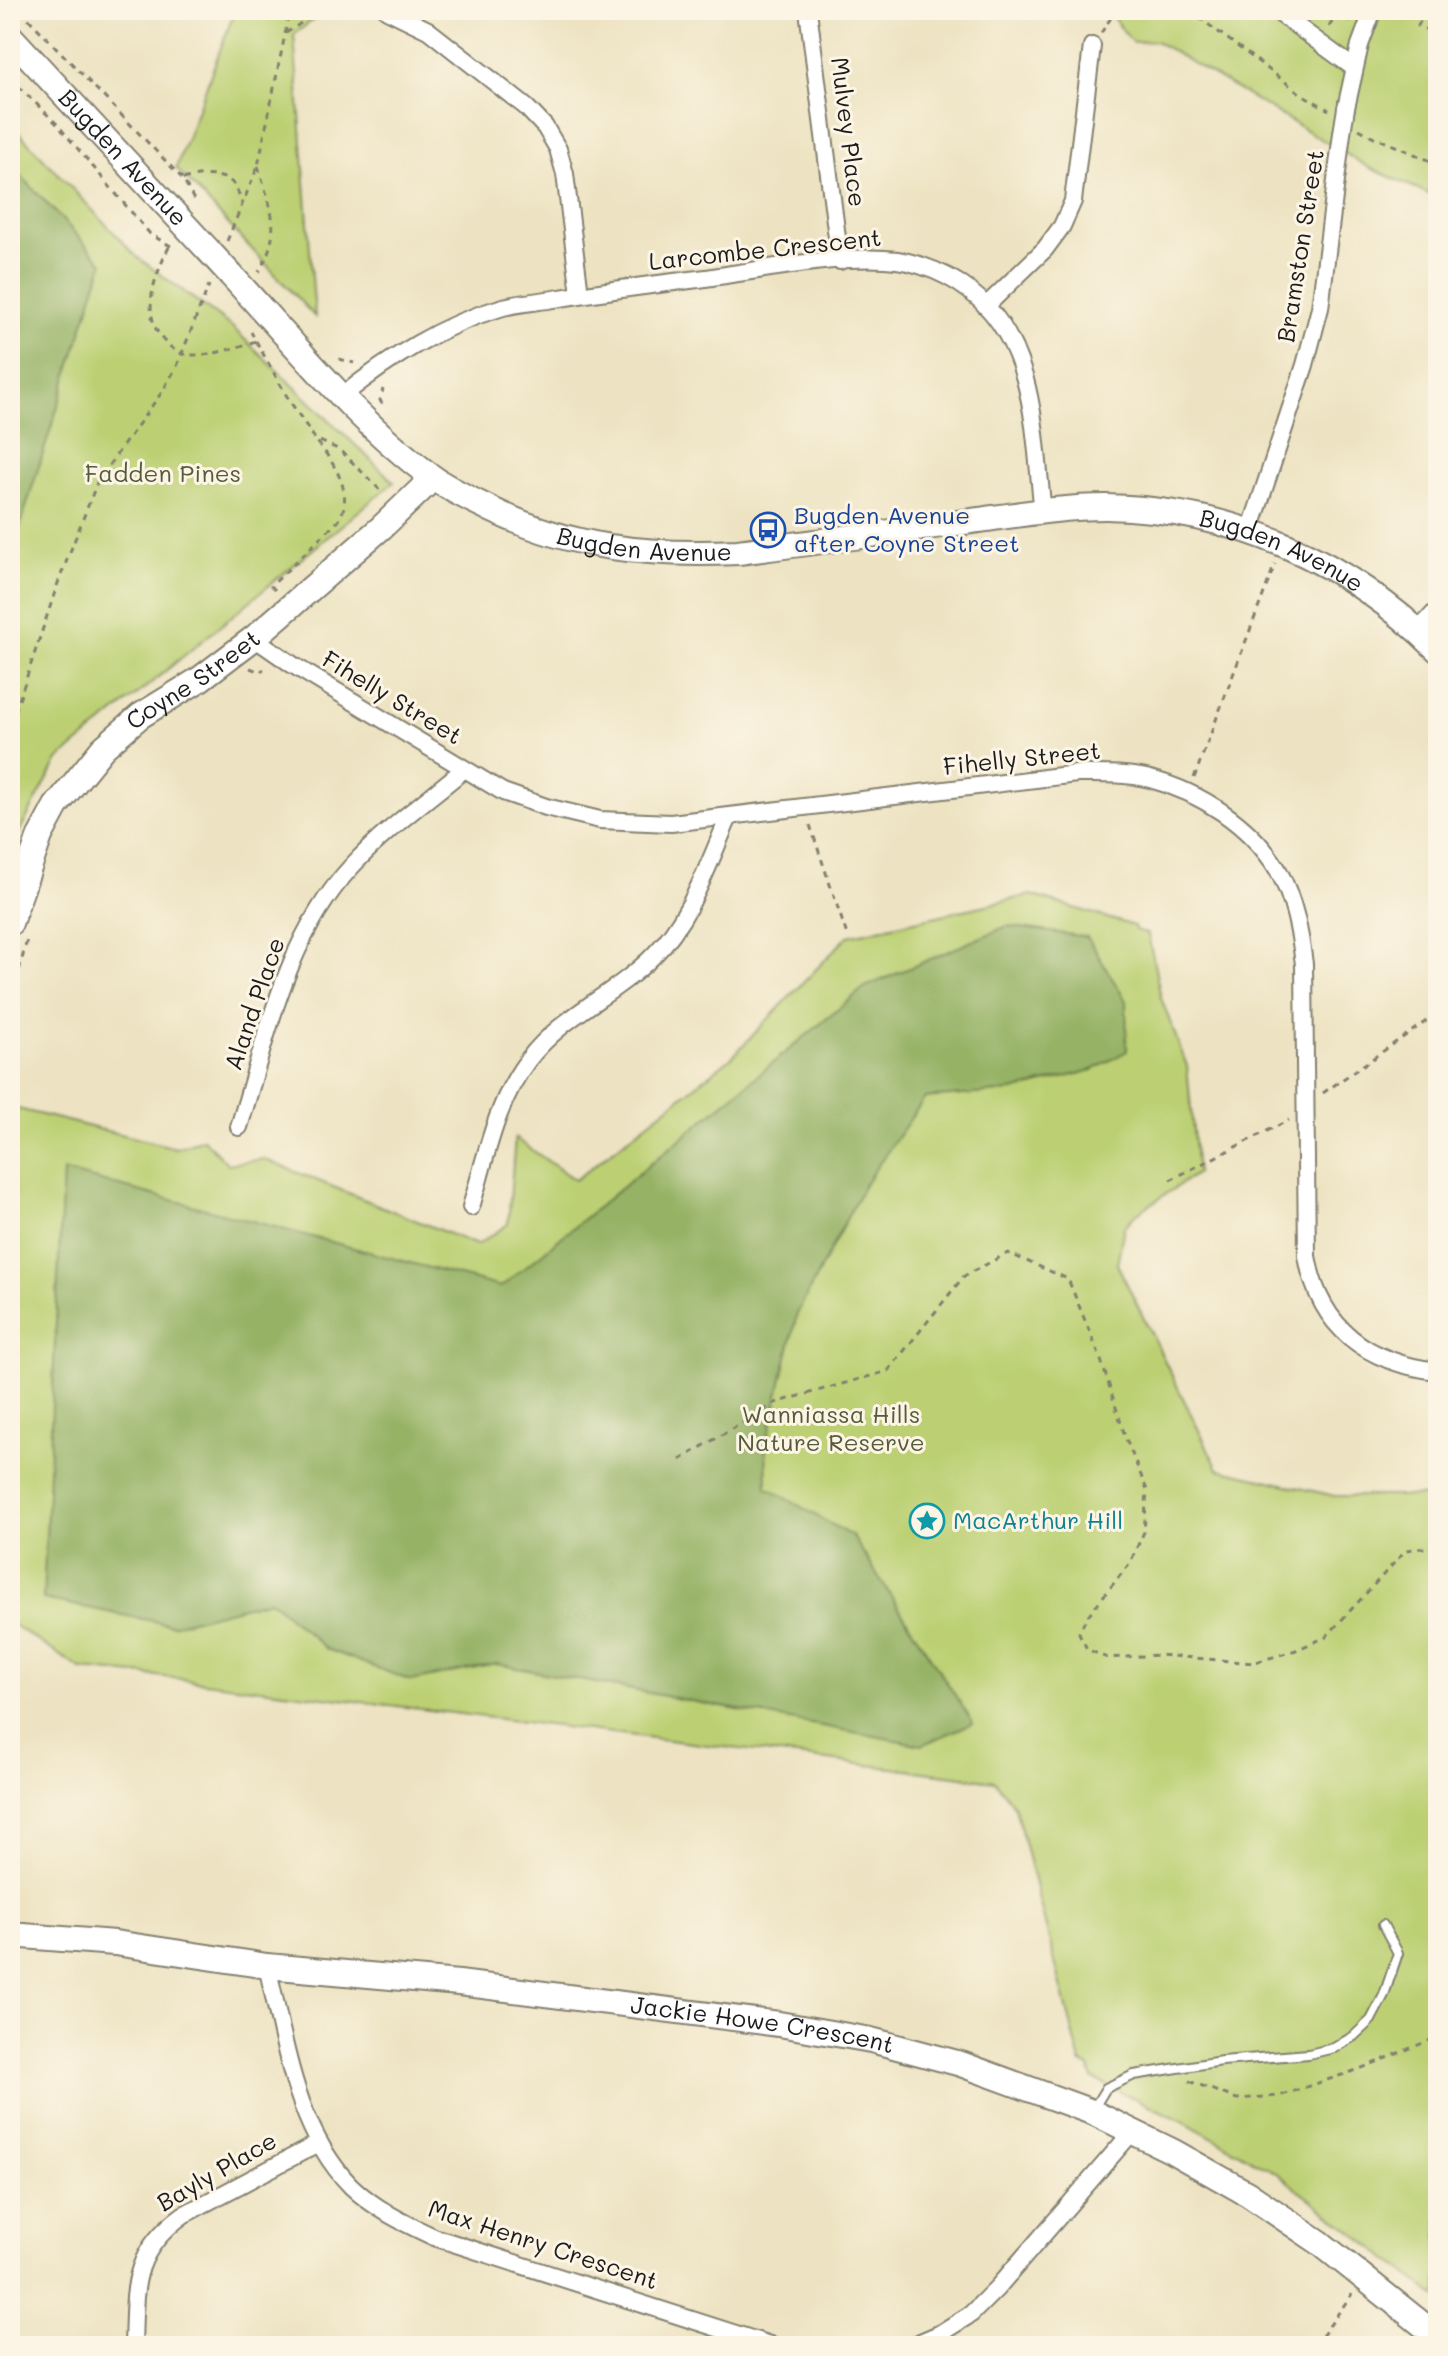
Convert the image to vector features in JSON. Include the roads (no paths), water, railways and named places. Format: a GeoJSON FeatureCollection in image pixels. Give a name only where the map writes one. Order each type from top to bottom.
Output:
{"type":"FeatureCollection","features":[{"type":"Feature","properties":{"kind":"street"},"geometry":{"type":"LineString","coordinates":[[387,10],[428,30],[526,107],[545,127],[558,149],[565,174],[580,294]]}},
{"type":"Feature","properties":{"kind":"street","name":"Mulvey Place"},"geometry":{"type":"LineString","coordinates":[[808,10],[840,261]]}},
{"type":"Feature","properties":{"kind":"street"},"geometry":{"type":"LineString","coordinates":[[1275,10],[1354,68]]}},
{"type":"Feature","properties":{"kind":"street","name":"Bramston Street"},"geometry":{"type":"LineString","coordinates":[[1250,531],[1305,365],[1320,308],[1344,120],[1354,68],[1373,10]]}},
{"type":"Feature","properties":{"kind":"street","name":"Bugden Avenue"},"geometry":{"type":"LineString","coordinates":[[10,36],[342,396],[433,478],[536,530],[622,550],[680,555],[738,552],[1043,512],[1086,508],[1148,509],[1250,531],[1312,556],[1382,599],[1438,650]]}},
{"type":"Feature","properties":{"kind":"street"},"geometry":{"type":"LineString","coordinates":[[986,306],[1045,249],[1062,226],[1073,201],[1092,46]]}},
{"type":"Feature","properties":{"kind":"street","name":"Larcombe Crescent"},"geometry":{"type":"LineString","coordinates":[[342,396],[380,366],[463,321],[502,307],[840,261],[886,259],[919,265],[949,277],[986,306],[1016,348],[1027,380],[1043,512]]}},
{"type":"Feature","properties":{"kind":"street","name":"Coyne Street"},"geometry":{"type":"LineString","coordinates":[[20,926],[40,836],[56,806],[76,779],[121,731],[200,679],[254,638],[433,478]]}},
{"type":"Feature","properties":{"kind":"street"},"geometry":{"type":"LineString","coordinates":[[1418,631],[1438,609]]}},
{"type":"Feature","properties":{"kind":"street","name":"Fihelly Street"},"geometry":{"type":"LineString","coordinates":[[254,638],[293,665],[503,792],[546,807],[600,820],[671,823],[1077,774],[1117,774],[1148,779],[1188,792],[1232,820],[1261,846],[1279,872],[1299,928],[1304,964],[1307,1256],[1312,1283],[1324,1309],[1357,1343],[1387,1359],[1438,1371]]}},
{"type":"Feature","properties":{"kind":"street","name":"Aland Place"},"geometry":{"type":"LineString","coordinates":[[239,1127],[288,970],[314,917],[350,868],[368,850],[463,770]]}},
{"type":"Feature","properties":{"kind":"street"},"geometry":{"type":"LineString","coordinates":[[471,1207],[501,1109],[518,1074],[557,1028],[655,955],[684,915],[729,817]]}},
{"type":"Feature","properties":{"kind":"street","name":"Jackie Howe Crescent"},"geometry":{"type":"LineString","coordinates":[[10,1935],[115,1943],[267,1966],[459,1983],[779,2024],[871,2040],[961,2064],[1092,2112],[1248,2194],[1319,2242],[1438,2337]]}},
{"type":"Feature","properties":{"kind":"street","name":"Max Henry Crescent"},"geometry":{"type":"LineString","coordinates":[[267,1966],[299,2092],[319,2143],[351,2186],[398,2220],[434,2237],[773,2346]]}},
{"type":"Feature","properties":{"kind":"street"},"geometry":{"type":"LineString","coordinates":[[911,2346],[939,2334],[971,2314],[1133,2131]]}},
{"type":"Feature","properties":{"kind":"street","name":"Bayly Place"},"geometry":{"type":"LineString","coordinates":[[133,2346],[135,2291],[143,2259],[163,2230],[183,2215],[319,2143]]}},
{"type":"Feature","properties":{"kind":"lane"},"geometry":{"type":"LineString","coordinates":[[1092,2112],[1106,2088],[1134,2075],[1222,2061],[1309,2054],[1334,2048],[1354,2036],[1371,2020],[1384,1995],[1398,1953],[1383,1925]]}},
{"type":"Feature","properties":{"kind":"place","name":"Bugden Avenue after Coyne Street"},"geometry":{"type":"Point","coordinates":[768,530]}},
{"type":"Feature","properties":{"kind":"place","name":"MacArthur Hill"},"geometry":{"type":"Point","coordinates":[927,1521]}},
{"type":"Feature","properties":{"kind":"park label","name":"Fadden Pines"},"geometry":{"type":"Point","coordinates":[163,474]}},
{"type":"Feature","properties":{"kind":"park label","name":"Wanniassa Hills Nature Reserve"},"geometry":{"type":"Point","coordinates":[831,1429]}}]}
